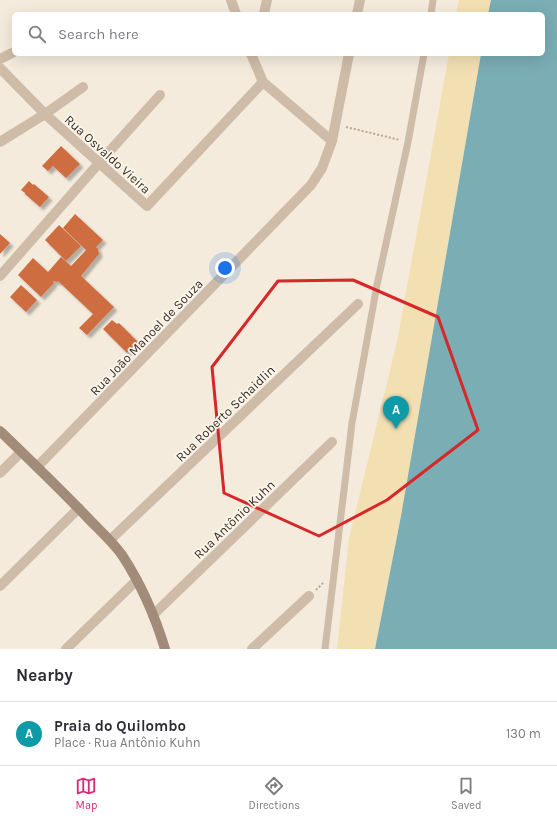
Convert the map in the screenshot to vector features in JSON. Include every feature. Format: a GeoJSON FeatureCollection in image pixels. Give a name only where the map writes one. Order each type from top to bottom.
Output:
{"type":"FeatureCollection","features":[{"type":"Feature","properties":{"kind":"main road"},"geometry":{"type":"LineString","coordinates":[[0,431],[79,508],[110,540],[121,554],[137,580],[153,615],[165,649]]}},
{"type":"Feature","properties":{"kind":"street"},"geometry":{"type":"LineString","coordinates":[[231,0],[235,12]]}},
{"type":"Feature","properties":{"kind":"street"},"geometry":{"type":"LineString","coordinates":[[264,12],[267,0]]}},
{"type":"Feature","properties":{"kind":"street"},"geometry":{"type":"LineString","coordinates":[[357,12],[360,0]]}},
{"type":"Feature","properties":{"kind":"street"},"geometry":{"type":"LineString","coordinates":[[431,12],[433,0]]}},
{"type":"Feature","properties":{"kind":"street"},"geometry":{"type":"LineString","coordinates":[[0,59],[12,53]]}},
{"type":"Feature","properties":{"kind":"street"},"geometry":{"type":"LineString","coordinates":[[253,56],[263,82],[332,140]]}},
{"type":"Feature","properties":{"kind":"street","name":"Rua João Manoel de Souza"},"geometry":{"type":"LineString","coordinates":[[37,468],[311,185],[322,168],[332,140],[349,56]]}},
{"type":"Feature","properties":{"kind":"street"},"geometry":{"type":"LineString","coordinates":[[325,649],[352,423],[377,285],[408,142],[424,56]]}},
{"type":"Feature","properties":{"kind":"street","name":"Rua Osvaldo Vieira"},"geometry":{"type":"LineString","coordinates":[[0,68],[45,114],[147,206],[263,82]]}},
{"type":"Feature","properties":{"kind":"street"},"geometry":{"type":"LineString","coordinates":[[0,142],[45,114],[83,87]]}},
{"type":"Feature","properties":{"kind":"street"},"geometry":{"type":"LineString","coordinates":[[0,276],[99,162],[160,95]]}},
{"type":"Feature","properties":{"kind":"street","name":"Rua Roberto Schaidlin"},"geometry":{"type":"LineString","coordinates":[[110,540],[358,304]]}},
{"type":"Feature","properties":{"kind":"street","name":"Rua Antônio Kuhn"},"geometry":{"type":"LineString","coordinates":[[153,615],[332,442]]}},
{"type":"Feature","properties":{"kind":"street"},"geometry":{"type":"LineString","coordinates":[[0,473],[21,452]]}},
{"type":"Feature","properties":{"kind":"street"},"geometry":{"type":"LineString","coordinates":[[0,586],[79,508]]}},
{"type":"Feature","properties":{"kind":"street"},"geometry":{"type":"LineString","coordinates":[[66,649],[137,580]]}},
{"type":"Feature","properties":{"kind":"street"},"geometry":{"type":"LineString","coordinates":[[252,649],[309,596]]}},
{"type":"Feature","properties":{"kind":"path"},"geometry":{"type":"LineString","coordinates":[[335,125],[408,142]]}},
{"type":"Feature","properties":{"kind":"highlighted area"},"geometry":{"type":"Polygon","coordinates":[[[353,280],[438,317],[478,430],[387,500],[319,536],[224,493],[212,367],[278,281],[353,280]]]}},
{"type":"Feature","properties":{"kind":"sand"},"geometry":{"type":"Polygon","coordinates":[[[459,0],[491,0],[488,12],[456,12],[459,0]]]}},
{"type":"Feature","properties":{"kind":"sand"},"geometry":{"type":"Polygon","coordinates":[[[449,56],[481,56],[401,516],[375,649],[337,649],[349,538],[397,342],[449,56]]]}},
{"type":"Feature","properties":{"kind":"water"},"geometry":{"type":"Polygon","coordinates":[[[491,0],[557,0],[557,649],[375,649],[401,516],[481,56],[545,56],[545,12],[488,12],[491,0]]]}},
{"type":"Feature","properties":{"kind":"building"},"geometry":{"type":"Polygon","coordinates":[[[61,146],[80,164],[66,178],[53,166],[48,171],[42,166],[61,146]]]}},
{"type":"Feature","properties":{"kind":"building"},"geometry":{"type":"Polygon","coordinates":[[[29,181],[49,197],[40,207],[21,190],[29,181]]]}},
{"type":"Feature","properties":{"kind":"building"},"geometry":{"type":"Polygon","coordinates":[[[75,214],[103,240],[96,247],[99,254],[81,276],[114,307],[87,335],[79,328],[93,314],[58,281],[54,281],[54,283],[41,297],[18,275],[33,258],[48,272],[61,257],[71,266],[86,250],[63,228],[75,214]]]}},
{"type":"Feature","properties":{"kind":"building"},"geometry":{"type":"Polygon","coordinates":[[[59,225],[81,246],[66,261],[45,240],[59,225]]]}},
{"type":"Feature","properties":{"kind":"building"},"geometry":{"type":"Polygon","coordinates":[[[0,234],[10,243],[0,254],[0,234]]]}},
{"type":"Feature","properties":{"kind":"building"},"geometry":{"type":"Polygon","coordinates":[[[21,285],[37,300],[26,312],[10,297],[21,285]]]}},
{"type":"Feature","properties":{"kind":"building"},"geometry":{"type":"Polygon","coordinates":[[[112,320],[117,324],[119,323],[138,342],[127,353],[103,329],[112,320]]]}},
{"type":"Feature","properties":{"kind":"place","name":"Praia do Quilombo"},"geometry":{"type":"Point","coordinates":[396,429]}}]}
